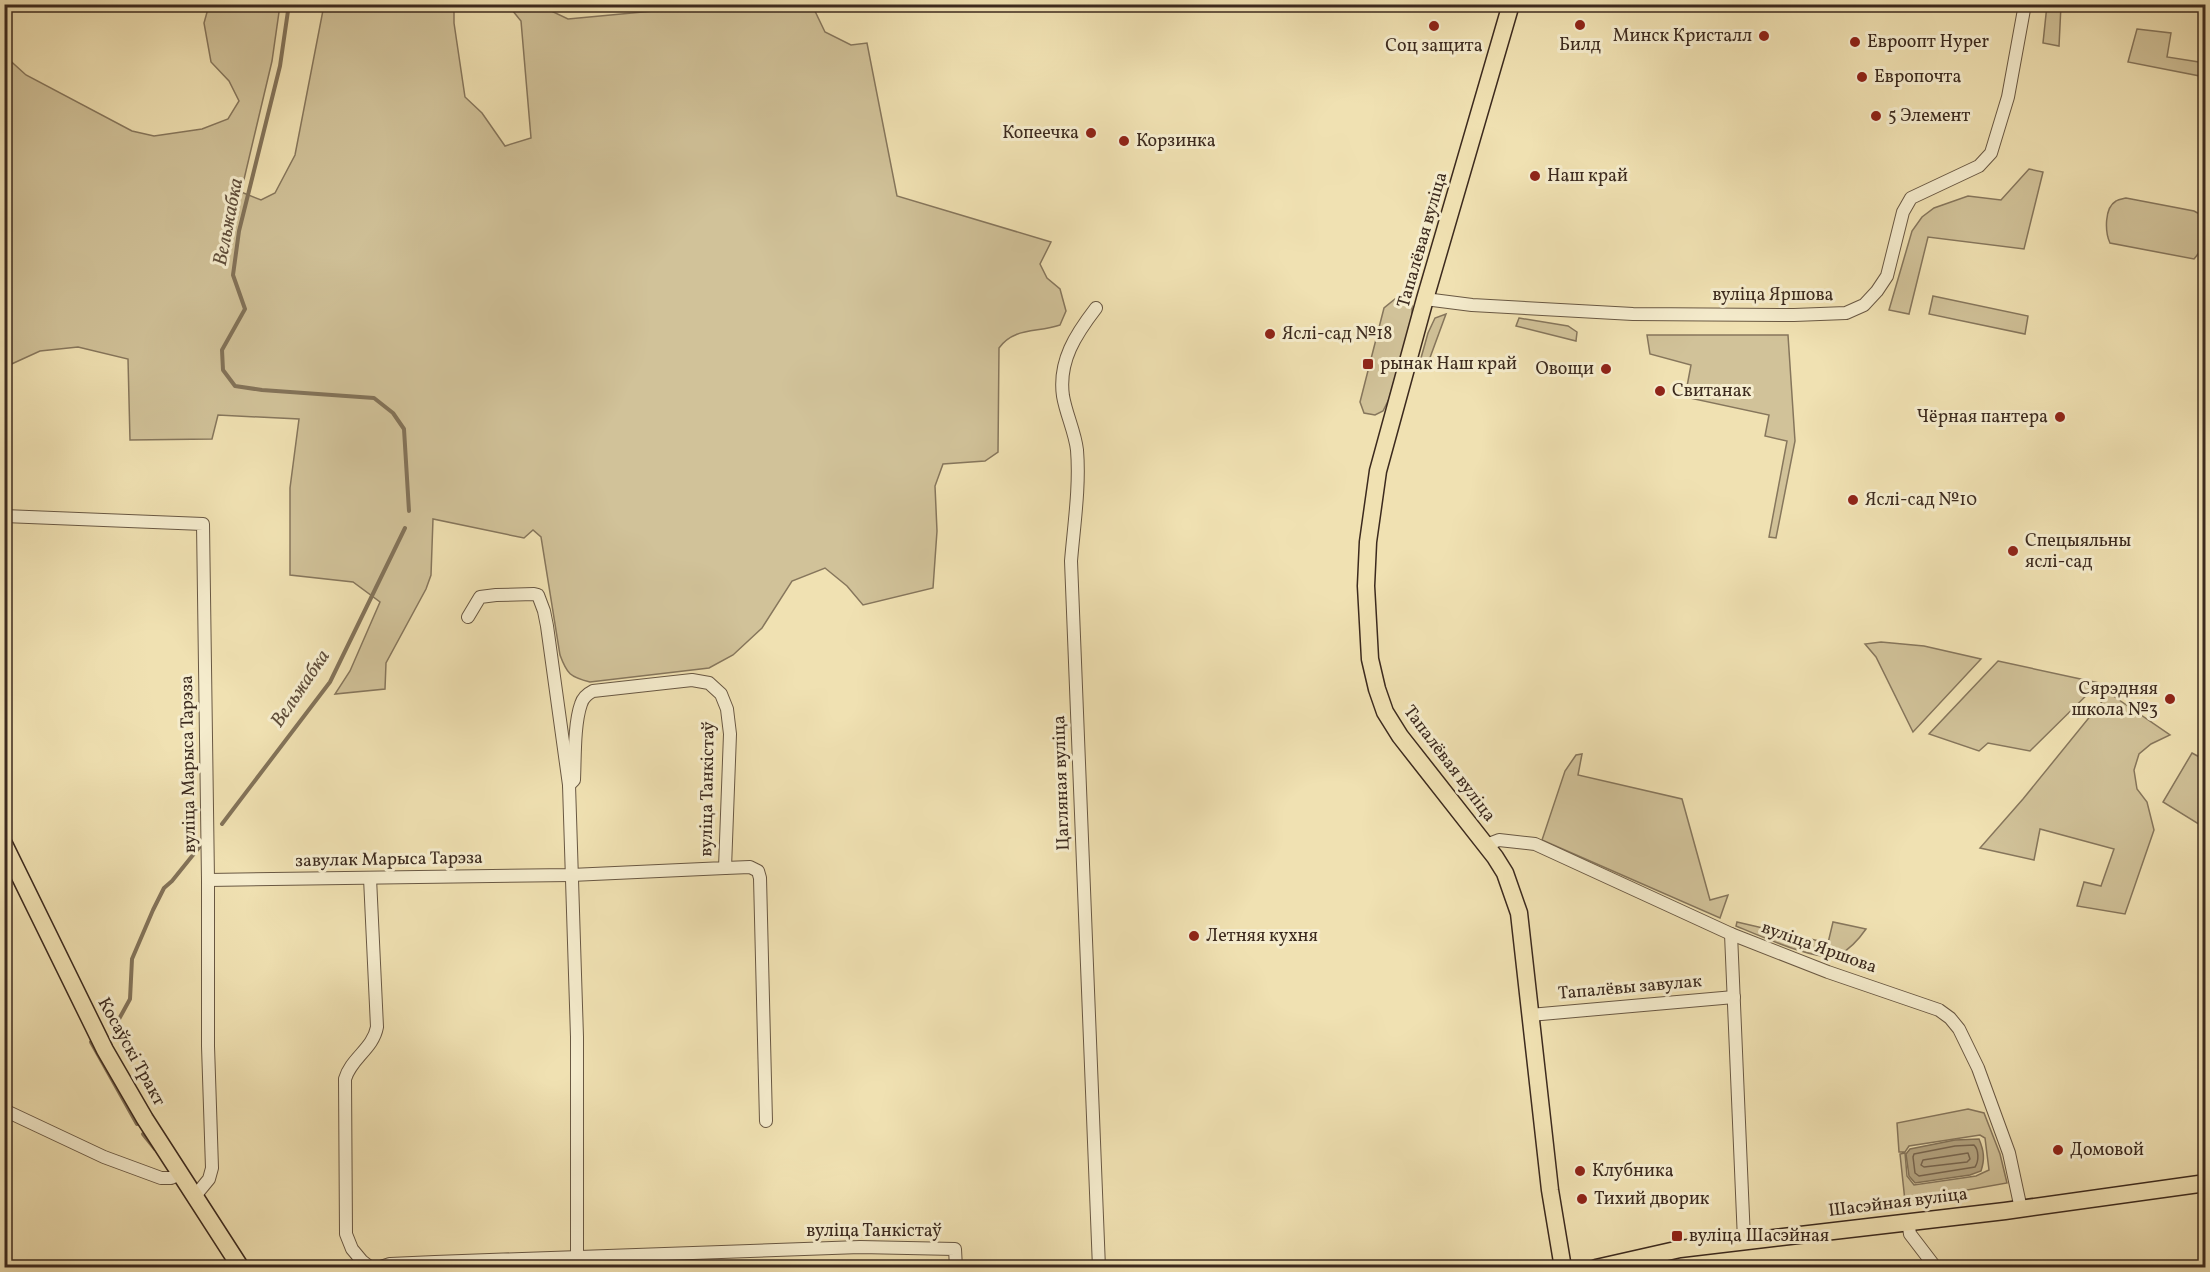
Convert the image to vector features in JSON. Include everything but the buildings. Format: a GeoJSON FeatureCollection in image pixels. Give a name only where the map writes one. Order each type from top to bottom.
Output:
{"type":"FeatureCollection","features":[{"type":"Feature","properties":{"kind":"main road","name":"Тапалёвая вуліца"},"geometry":{"type":"LineString","coordinates":[[1511,4],[1425,299],[1378,471],[1368,542],[1366,586],[1370,659],[1385,712],[1400,736],[1486,845],[1505,873],[1520,913],[1550,1190],[1563,1268]]}},
{"type":"Feature","properties":{"kind":"main road","name":"Косаўскі Тракт"},"geometry":{"type":"LineString","coordinates":[[4,844],[105,1050],[145,1119],[241,1268]]}},
{"type":"Feature","properties":{"kind":"main road","name":"Шасэйная вуліца"},"geometry":{"type":"LineString","coordinates":[[1596,1268],[1669,1250],[2021,1209],[2205,1183]]}},
{"type":"Feature","properties":{"kind":"street","name":"вуліца Яршова"},"geometry":{"type":"LineString","coordinates":[[1425,299],[1472,305],[1633,314],[1846,313],[1864,305],[1887,276],[1903,212],[1911,198],[1979,166],[1991,153],[2008,97],[2025,4]]}},
{"type":"Feature","properties":{"kind":"street","name":"Цагляная вуліца"},"geometry":{"type":"LineString","coordinates":[[1096,308],[1076,334],[1062,374],[1064,396],[1077,449],[1071,561],[1099,1268]]}},
{"type":"Feature","properties":{"kind":"street","name":"вуліца Марыса Тарэза"},"geometry":{"type":"LineString","coordinates":[[4,516],[202,524],[208,880],[208,1046],[212,1168],[209,1179],[195,1196]]}},
{"type":"Feature","properties":{"kind":"street","name":"вуліца Танкістаў"},"geometry":{"type":"LineString","coordinates":[[468,617],[480,597],[512,594],[538,596],[544,611],[553,660],[569,785],[577,1037],[577,1263]]}},
{"type":"Feature","properties":{"kind":"street","name":"вуліца Танкістаў"},"geometry":{"type":"LineString","coordinates":[[569,785],[574,780],[579,715],[581,702],[585,696],[593,691],[692,680],[709,683],[721,694],[727,709],[730,734],[725,868]]}},
{"type":"Feature","properties":{"kind":"street","name":"вуліца Яршова"},"geometry":{"type":"LineString","coordinates":[[1486,845],[1499,840],[1534,844],[1731,934],[1828,972],[1939,1010],[1959,1029],[1982,1078],[2009,1153],[2021,1209]]}},
{"type":"Feature","properties":{"kind":"street","name":"вуліца Танкістаў"},"geometry":{"type":"LineString","coordinates":[[571,875],[750,867],[758,871],[766,1121]]}},
{"type":"Feature","properties":{"kind":"street","name":"завулак Марыса Тарэза"},"geometry":{"type":"LineString","coordinates":[[208,880],[571,875]]}},
{"type":"Feature","properties":{"kind":"street"},"geometry":{"type":"LineString","coordinates":[[370,878],[377,1027],[375,1038],[348,1070],[345,1079],[345,1191],[346,1234],[352,1249],[371,1268]]}},
{"type":"Feature","properties":{"kind":"street"},"geometry":{"type":"LineString","coordinates":[[1731,934],[1744,1240]]}},
{"type":"Feature","properties":{"kind":"street","name":"Тапалёвы завулак"},"geometry":{"type":"LineString","coordinates":[[1530,1015],[1734,997]]}},
{"type":"Feature","properties":{"kind":"street"},"geometry":{"type":"LineString","coordinates":[[4,1110],[104,1157],[152,1175],[171,1178],[181,1174]]}},
{"type":"Feature","properties":{"kind":"street"},"geometry":{"type":"LineString","coordinates":[[1908,1221],[1910,1234],[1936,1268]]}},
{"type":"Feature","properties":{"kind":"street","name":"вуліца Танкістаў"},"geometry":{"type":"LineString","coordinates":[[384,1266],[577,1263],[860,1247],[955,1249],[956,1268]]}},
{"type":"Feature","properties":{"kind":"shaded area"},"geometry":{"type":"Polygon","coordinates":[[[209,5],[280,5],[272,61],[241,192],[261,200],[275,193],[295,155],[324,5],[454,5],[454,23],[465,97],[482,113],[505,146],[531,138],[521,21],[508,5],[547,5],[549,10],[568,19],[664,10],[668,5],[720,5],[724,11],[745,5],[812,5],[825,32],[851,45],[867,43],[897,196],[1051,242],[1040,264],[1047,278],[1060,289],[1066,311],[1060,325],[1019,334],[1005,341],[999,348],[998,452],[985,461],[943,464],[935,486],[937,531],[933,588],[863,605],[847,586],[825,568],[792,581],[762,628],[733,655],[709,668],[590,682],[570,674],[560,655],[541,537],[533,530],[524,538],[433,519],[431,575],[426,589],[386,663],[385,689],[335,694],[350,671],[380,602],[353,582],[290,575],[290,488],[299,419],[218,415],[212,439],[130,440],[128,359],[78,347],[40,351],[5,367],[5,56],[26,75],[132,131],[154,136],[202,129],[228,119],[239,101],[229,81],[211,62],[204,23],[209,5]]]}},
{"type":"Feature","properties":{"kind":"shaded area"},"geometry":{"type":"Polygon","coordinates":[[[2047,5],[2061,5],[2059,46],[2043,43],[2047,5]]]}},
{"type":"Feature","properties":{"kind":"shaded area"},"geometry":{"type":"Polygon","coordinates":[[[2137,29],[2171,33],[2167,57],[2205,63],[2205,77],[2128,62],[2137,29]]]}},
{"type":"Feature","properties":{"kind":"shaded area"},"geometry":{"type":"Polygon","coordinates":[[[2029,169],[2043,172],[2024,249],[1928,237],[1909,314],[1889,310],[1912,231],[1922,217],[1934,208],[1968,196],[2001,200],[2029,169]]]}},
{"type":"Feature","properties":{"kind":"shaded area"},"geometry":{"type":"Polygon","coordinates":[[[2126,198],[2194,211],[2205,217],[2205,240],[2194,259],[2110,243],[2107,233],[2109,209],[2119,199],[2126,198]]]}},
{"type":"Feature","properties":{"kind":"shaded area"},"geometry":{"type":"Polygon","coordinates":[[[1933,296],[2028,316],[2025,334],[1929,314],[1933,296]]]}},
{"type":"Feature","properties":{"kind":"shaded area"},"geometry":{"type":"Polygon","coordinates":[[[1405,298],[1412,306],[1412,318],[1389,399],[1383,411],[1375,415],[1364,413],[1360,402],[1384,308],[1395,299],[1405,298]]]}},
{"type":"Feature","properties":{"kind":"shaded area"},"geometry":{"type":"Polygon","coordinates":[[[1446,314],[1428,363],[1421,358],[1428,333],[1435,318],[1446,314]]]}},
{"type":"Feature","properties":{"kind":"shaded area"},"geometry":{"type":"Polygon","coordinates":[[[1519,318],[1568,326],[1577,332],[1576,341],[1516,326],[1519,318]]]}},
{"type":"Feature","properties":{"kind":"shaded area"},"geometry":{"type":"Polygon","coordinates":[[[1647,335],[1788,335],[1795,441],[1776,538],[1769,537],[1787,441],[1765,436],[1769,415],[1685,397],[1691,365],[1650,354],[1647,335]]]}},
{"type":"Feature","properties":{"kind":"shaded area"},"geometry":{"type":"Polygon","coordinates":[[[1881,642],[1924,646],[1981,659],[1913,732],[1876,657],[1865,644],[1881,642]]]}},
{"type":"Feature","properties":{"kind":"shaded area"},"geometry":{"type":"Polygon","coordinates":[[[1998,661],[2099,683],[2030,751],[1988,743],[1979,751],[1929,734],[1998,661]]]}},
{"type":"Feature","properties":{"kind":"shaded area"},"geometry":{"type":"Polygon","coordinates":[[[2109,693],[2170,735],[2151,744],[2139,754],[2134,770],[2137,789],[2147,802],[2154,830],[2125,914],[2077,906],[2084,882],[2101,886],[2114,849],[2040,829],[2034,860],[1980,848],[2109,693]]]}},
{"type":"Feature","properties":{"kind":"shaded area"},"geometry":{"type":"Polygon","coordinates":[[[2192,753],[2205,760],[2205,828],[2163,802],[2192,753]]]}},
{"type":"Feature","properties":{"kind":"shaded area"},"geometry":{"type":"Polygon","coordinates":[[[1582,754],[1578,775],[1682,799],[1710,900],[1728,895],[1720,918],[1542,840],[1565,771],[1576,755],[1582,754]]]}},
{"type":"Feature","properties":{"kind":"shaded area"},"geometry":{"type":"Polygon","coordinates":[[[1737,922],[1828,943],[1833,922],[1866,929],[1847,950],[1830,957],[1788,947],[1736,926],[1737,922]]]}},
{"type":"Feature","properties":{"kind":"shaded area"},"geometry":{"type":"Polygon","coordinates":[[[1968,1109],[1984,1113],[2000,1154],[2007,1183],[1905,1201],[1900,1154],[1905,1153],[1907,1176],[1914,1185],[1976,1176],[1989,1170],[1985,1138],[1980,1135],[1909,1146],[1905,1152],[1899,1152],[1897,1123],[1968,1109]]]}},
{"type":"Feature","properties":{"kind":"water"},"geometry":{"type":"Polygon","coordinates":[[[1979,1139],[1983,1155],[1981,1171],[1970,1175],[1915,1183],[1909,1176],[1906,1154],[1910,1149],[1955,1140],[1979,1139]]]}},
{"type":"Feature","properties":{"kind":"waterway","name":"Вельжабка"},"geometry":{"type":"LineString","coordinates":[[289,4],[280,66],[239,231],[233,275],[245,309],[222,350],[223,370],[235,386],[374,398],[393,413],[404,429],[409,511]]}},
{"type":"Feature","properties":{"kind":"waterway","name":"Вельжабка"},"geometry":{"type":"LineString","coordinates":[[222,824],[330,682],[405,528]]}},
{"type":"Feature","properties":{"kind":"waterway","name":"Вельжабка"},"geometry":{"type":"LineString","coordinates":[[113,1030],[130,999],[132,959],[153,910],[164,888],[201,845]]}},
{"type":"Feature","properties":{"kind":"waterway","name":"Вельжабка"},"geometry":{"type":"LineString","coordinates":[[91,1042],[137,1124]]}},
{"type":"Feature","properties":{"kind":"waterway","name":"Вельжабка"},"geometry":{"type":"LineString","coordinates":[[143,1134],[155,1149]]}},
{"type":"Feature","properties":{"kind":"place","name":"Билд"},"geometry":{"type":"Point","coordinates":[1580,25]}},
{"type":"Feature","properties":{"kind":"place","name":"Соц защита"},"geometry":{"type":"Point","coordinates":[1434,26]}},
{"type":"Feature","properties":{"kind":"place","name":"Минск Кристалл"},"geometry":{"type":"Point","coordinates":[1764,36]}},
{"type":"Feature","properties":{"kind":"place","name":"Евроопт Hyper"},"geometry":{"type":"Point","coordinates":[1855,42]}},
{"type":"Feature","properties":{"kind":"place","name":"Европочта"},"geometry":{"type":"Point","coordinates":[1862,77]}},
{"type":"Feature","properties":{"kind":"place","name":"5 Элемент"},"geometry":{"type":"Point","coordinates":[1876,116]}},
{"type":"Feature","properties":{"kind":"place","name":"Копеечка"},"geometry":{"type":"Point","coordinates":[1091,133]}},
{"type":"Feature","properties":{"kind":"place","name":"Корзинка"},"geometry":{"type":"Point","coordinates":[1124,141]}},
{"type":"Feature","properties":{"kind":"place","name":"Наш край"},"geometry":{"type":"Point","coordinates":[1535,176]}},
{"type":"Feature","properties":{"kind":"place","name":"Яслі-сад №18"},"geometry":{"type":"Point","coordinates":[1270,334]}},
{"type":"Feature","properties":{"kind":"place","name":"рынак Наш край"},"geometry":{"type":"Point","coordinates":[1368,364]}},
{"type":"Feature","properties":{"kind":"place","name":"Овощи"},"geometry":{"type":"Point","coordinates":[1606,369]}},
{"type":"Feature","properties":{"kind":"place","name":"Свитанак"},"geometry":{"type":"Point","coordinates":[1660,391]}},
{"type":"Feature","properties":{"kind":"place","name":"Чёрная пантера"},"geometry":{"type":"Point","coordinates":[2060,417]}},
{"type":"Feature","properties":{"kind":"place","name":"Яслі-сад №10"},"geometry":{"type":"Point","coordinates":[1853,500]}},
{"type":"Feature","properties":{"kind":"place","name":"Спецыяльны яслі-сад"},"geometry":{"type":"Point","coordinates":[2013,551]}},
{"type":"Feature","properties":{"kind":"place","name":"Сярэдняя школа №3"},"geometry":{"type":"Point","coordinates":[2170,699]}},
{"type":"Feature","properties":{"kind":"place","name":"Летняя кухня"},"geometry":{"type":"Point","coordinates":[1194,936]}},
{"type":"Feature","properties":{"kind":"place","name":"Домовой"},"geometry":{"type":"Point","coordinates":[2058,1150]}},
{"type":"Feature","properties":{"kind":"place","name":"Клубника"},"geometry":{"type":"Point","coordinates":[1580,1171]}},
{"type":"Feature","properties":{"kind":"place","name":"Тихий дворик"},"geometry":{"type":"Point","coordinates":[1582,1199]}},
{"type":"Feature","properties":{"kind":"place","name":"вуліца Шасэйная"},"geometry":{"type":"Point","coordinates":[1677,1236]}}]}
